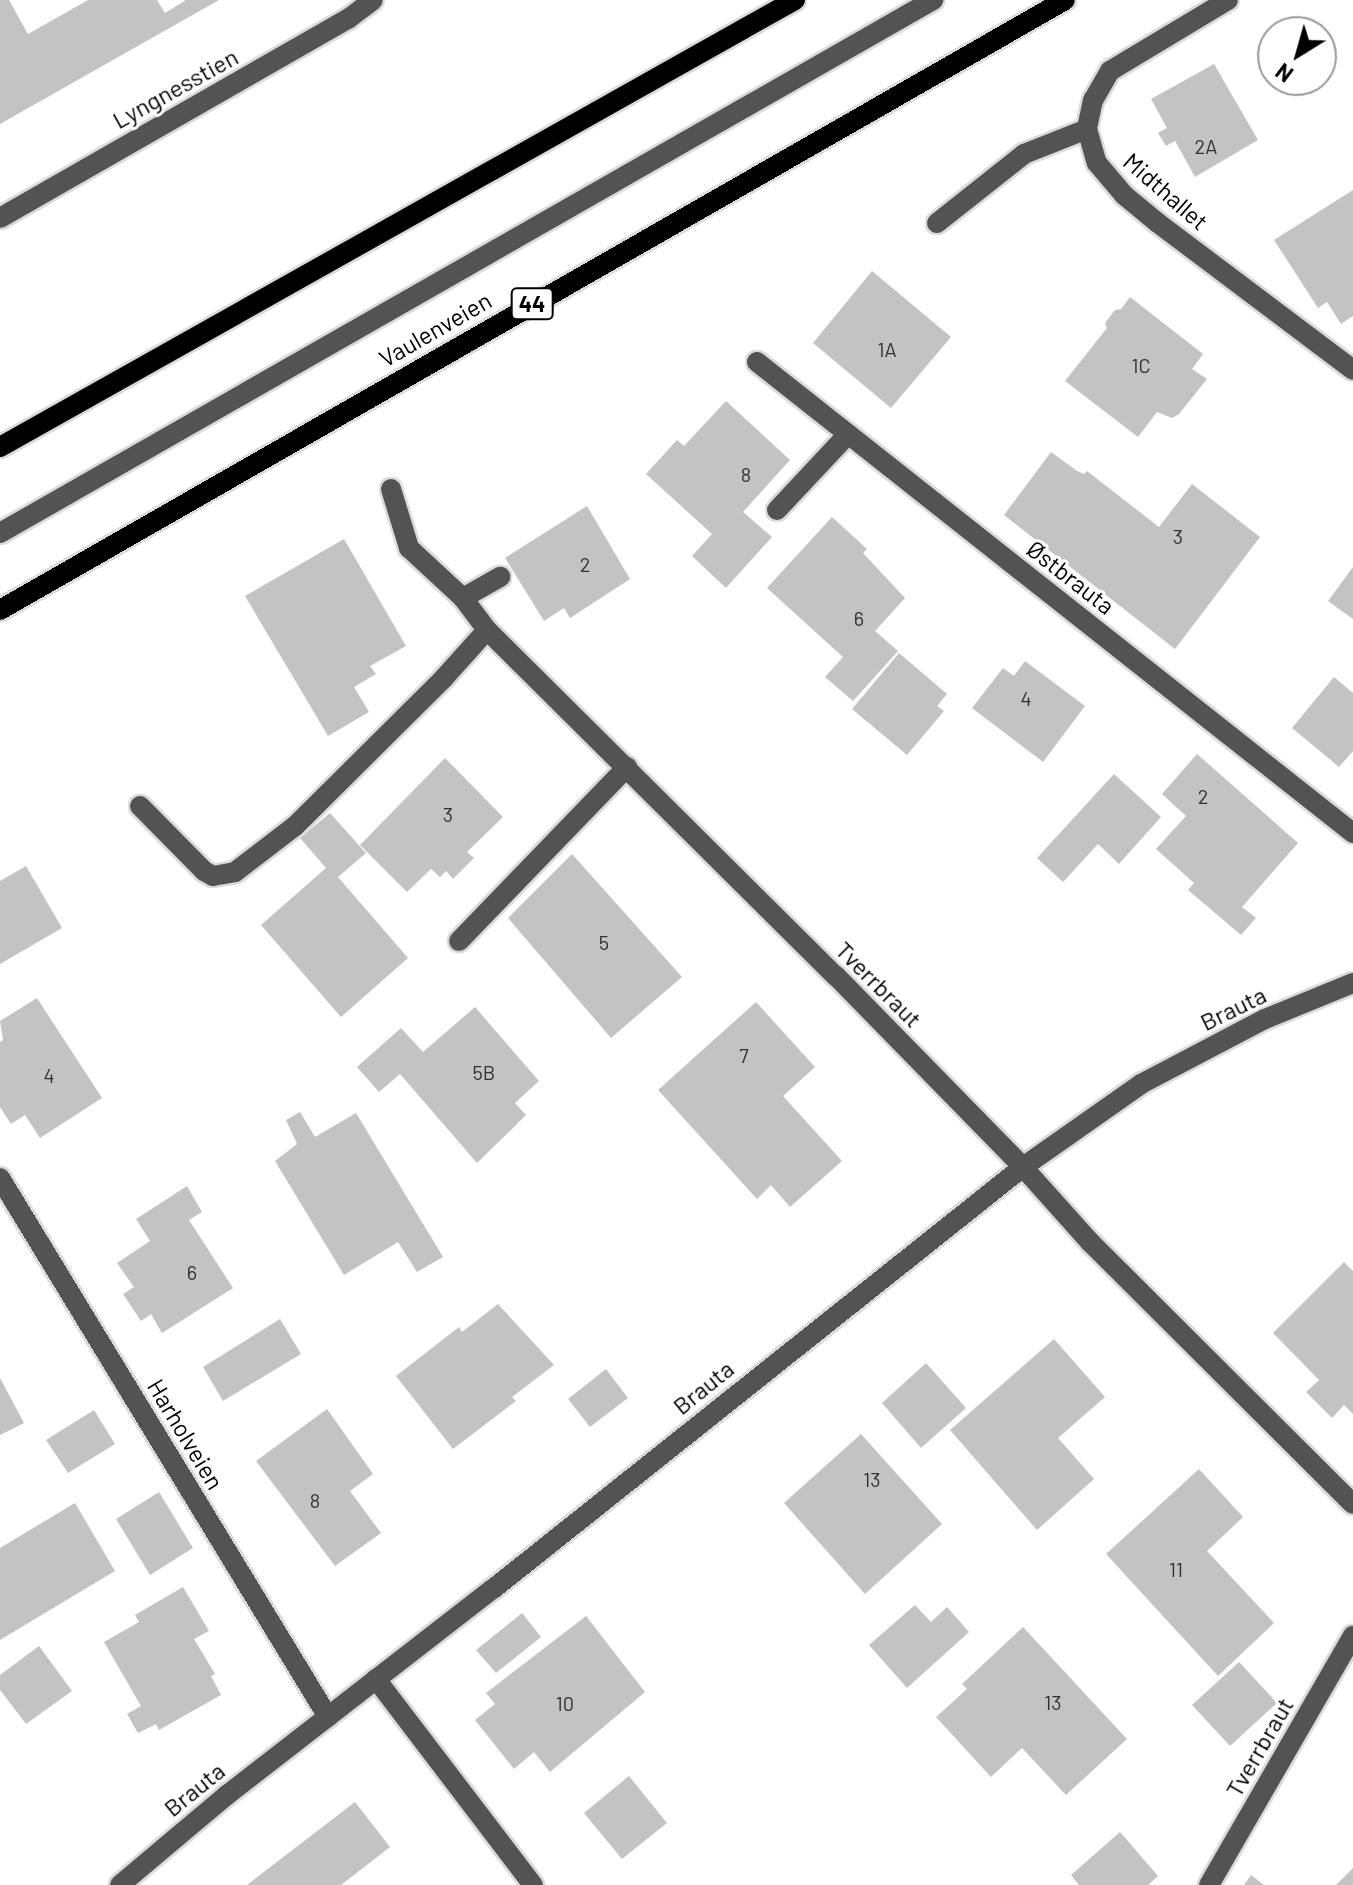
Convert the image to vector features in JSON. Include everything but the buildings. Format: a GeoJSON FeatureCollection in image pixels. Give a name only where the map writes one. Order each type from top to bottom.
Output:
{"type":"FeatureCollection","features":[{"type":"Feature","properties":{"kind":"main road"},"geometry":{"type":"LineString","coordinates":[[0,447],[795,0]]}},
{"type":"Feature","properties":{"kind":"main road","name":"Vaulenveien"},"geometry":{"type":"LineString","coordinates":[[0,610],[1065,0]]}},
{"type":"Feature","properties":{"kind":"street","name":"Lyngnesstien"},"geometry":{"type":"LineString","coordinates":[[0,218],[348,19],[373,0]]}},
{"type":"Feature","properties":{"kind":"street"},"geometry":{"type":"LineString","coordinates":[[0,533],[933,0]]}},
{"type":"Feature","properties":{"kind":"street"},"geometry":{"type":"LineString","coordinates":[[937,223],[1024,154],[1087,129],[1093,100],[1110,71],[1228,0]]}},
{"type":"Feature","properties":{"kind":"street","name":"Midthallet"},"geometry":{"type":"LineString","coordinates":[[1087,129],[1097,163],[1124,195],[1353,370]]}},
{"type":"Feature","properties":{"kind":"street","name":"Østbrauta"},"geometry":{"type":"LineString","coordinates":[[757,362],[1353,833]]}},
{"type":"Feature","properties":{"kind":"street"},"geometry":{"type":"LineString","coordinates":[[777,510],[848,434]]}},
{"type":"Feature","properties":{"kind":"street","name":"Tverrbraut"},"geometry":{"type":"LineString","coordinates":[[391,489],[409,548],[463,598],[487,630],[627,767],[1023,1167],[1090,1242],[1353,1504]]}},
{"type":"Feature","properties":{"kind":"street"},"geometry":{"type":"LineString","coordinates":[[463,598],[500,577]]}},
{"type":"Feature","properties":{"kind":"street"},"geometry":{"type":"LineString","coordinates":[[140,806],[204,871],[213,876],[235,872],[295,826],[444,678],[487,630]]}},
{"type":"Feature","properties":{"kind":"street"},"geometry":{"type":"LineString","coordinates":[[459,941],[627,767]]}},
{"type":"Feature","properties":{"kind":"street","name":"Brauta"},"geometry":{"type":"LineString","coordinates":[[120,1885],[1023,1167],[1141,1084],[1265,1019],[1353,983]]}},
{"type":"Feature","properties":{"kind":"street","name":"Harholveien"},"geometry":{"type":"LineString","coordinates":[[0,1178],[328,1717]]}},
{"type":"Feature","properties":{"kind":"street","name":"Tverrbraut"},"geometry":{"type":"LineString","coordinates":[[1209,1885],[1353,1636]]}},
{"type":"Feature","properties":{"kind":"street"},"geometry":{"type":"LineString","coordinates":[[376,1679],[533,1885]]}}]}
